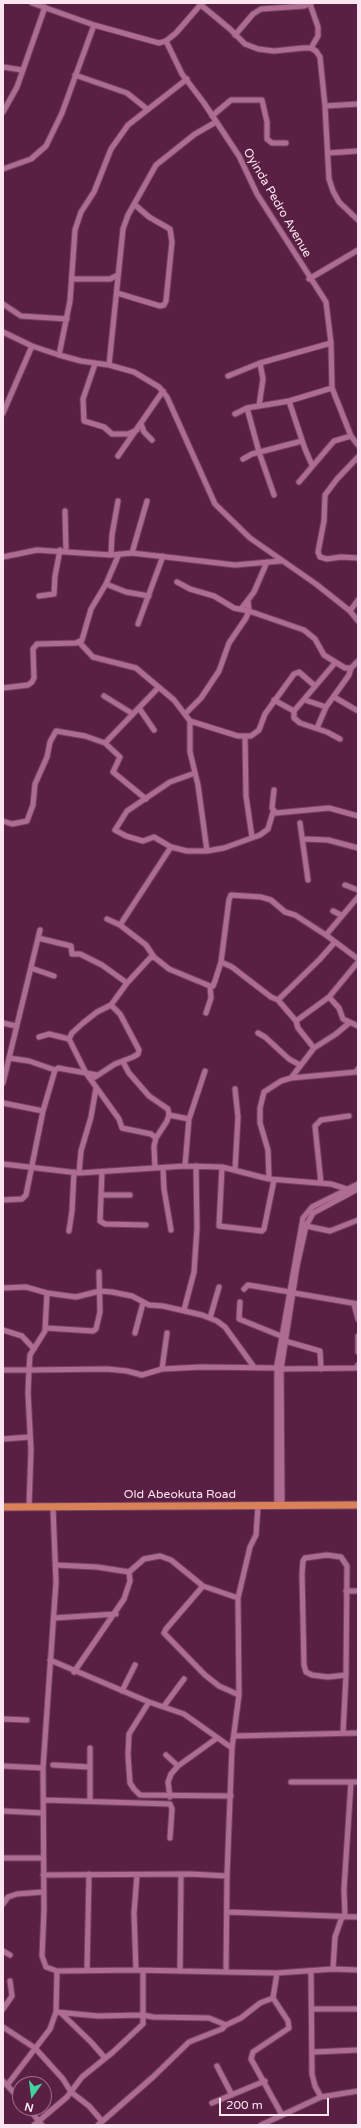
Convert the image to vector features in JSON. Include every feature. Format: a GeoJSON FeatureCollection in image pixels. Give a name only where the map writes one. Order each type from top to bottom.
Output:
{"type":"FeatureCollection","features":[{"type":"Feature","properties":{"kind":"highway","name":"Old Abeokuta Road"},"geometry":{"type":"LineString","coordinates":[[3,1507],[52,1508],[358,1505]]}},
{"type":"Feature","properties":{"kind":"street"},"geometry":{"type":"LineString","coordinates":[[32,3],[94,25],[159,43],[166,41],[201,4],[245,44],[258,49],[274,51],[311,48],[320,57],[325,106],[329,179],[339,202],[358,220]]}},
{"type":"Feature","properties":{"kind":"street"},"geometry":{"type":"LineString","coordinates":[[236,35],[253,14],[261,9],[310,3],[315,13],[318,36],[311,48]]}},
{"type":"Feature","properties":{"kind":"street"},"geometry":{"type":"LineString","coordinates":[[3,112],[17,87],[45,7]]}},
{"type":"Feature","properties":{"kind":"street"},"geometry":{"type":"LineString","coordinates":[[3,169],[32,159],[46,146],[62,113],[94,25]]}},
{"type":"Feature","properties":{"kind":"street","name":"Oyinda Pedro Avenue"},"geometry":{"type":"LineString","coordinates":[[166,41],[187,79],[239,156],[258,194],[309,279],[326,302],[331,343],[332,388]]}},
{"type":"Feature","properties":{"kind":"street"},"geometry":{"type":"LineString","coordinates":[[3,67],[22,70]]}},
{"type":"Feature","properties":{"kind":"street"},"geometry":{"type":"LineString","coordinates":[[75,75],[127,93],[147,110]]}},
{"type":"Feature","properties":{"kind":"street"},"geometry":{"type":"LineString","coordinates":[[59,356],[67,319],[72,279],[75,230],[81,212],[94,192],[111,148],[128,124],[187,79]]}},
{"type":"Feature","properties":{"kind":"street"},"geometry":{"type":"LineString","coordinates":[[212,116],[231,100],[262,100],[267,122],[267,139],[272,143],[286,143]]}},
{"type":"Feature","properties":{"kind":"street"},"geometry":{"type":"LineString","coordinates":[[325,106],[358,104]]}},
{"type":"Feature","properties":{"kind":"street"},"geometry":{"type":"LineString","coordinates":[[109,365],[123,229],[134,204],[156,165],[195,134],[216,122]]}},
{"type":"Feature","properties":{"kind":"street"},"geometry":{"type":"LineString","coordinates":[[328,153],[358,151]]}},
{"type":"Feature","properties":{"kind":"street"},"geometry":{"type":"LineString","coordinates":[[117,293],[160,306],[164,305],[166,301],[172,242],[170,229],[149,217],[134,204]]}},
{"type":"Feature","properties":{"kind":"street"},"geometry":{"type":"LineString","coordinates":[[309,279],[358,250]]}},
{"type":"Feature","properties":{"kind":"street"},"geometry":{"type":"LineString","coordinates":[[72,279],[110,279],[118,275]]}},
{"type":"Feature","properties":{"kind":"street"},"geometry":{"type":"LineString","coordinates":[[110,279],[118,284]]}},
{"type":"Feature","properties":{"kind":"street"},"geometry":{"type":"LineString","coordinates":[[3,304],[21,316],[67,319]]}},
{"type":"Feature","properties":{"kind":"street"},"geometry":{"type":"LineString","coordinates":[[3,332],[32,346],[59,356],[95,364],[109,365],[134,372],[149,379],[163,391],[192,451],[215,504],[250,538],[281,561],[296,569],[350,611],[358,621]]}},
{"type":"Feature","properties":{"kind":"street"},"geometry":{"type":"LineString","coordinates":[[228,376],[260,363],[331,343]]}},
{"type":"Feature","properties":{"kind":"street"},"geometry":{"type":"LineString","coordinates":[[3,414],[32,346]]}},
{"type":"Feature","properties":{"kind":"street"},"geometry":{"type":"LineString","coordinates":[[259,406],[263,379],[260,363]]}},
{"type":"Feature","properties":{"kind":"street"},"geometry":{"type":"LineString","coordinates":[[95,364],[83,399],[84,421],[104,427],[112,434],[128,434],[137,430]]}},
{"type":"Feature","properties":{"kind":"street"},"geometry":{"type":"LineString","coordinates":[[235,414],[247,408],[288,401],[332,388],[351,436],[358,445]]}},
{"type":"Feature","properties":{"kind":"street"},"geometry":{"type":"LineString","coordinates":[[118,456],[163,391]]}},
{"type":"Feature","properties":{"kind":"street"},"geometry":{"type":"LineString","coordinates":[[288,401],[312,465]]}},
{"type":"Feature","properties":{"kind":"street"},"geometry":{"type":"LineString","coordinates":[[247,408],[259,452],[274,495]]}},
{"type":"Feature","properties":{"kind":"street"},"geometry":{"type":"LineString","coordinates":[[141,424],[144,432],[152,440]]}},
{"type":"Feature","properties":{"kind":"street"},"geometry":{"type":"LineString","coordinates":[[299,482],[334,441],[351,436]]}},
{"type":"Feature","properties":{"kind":"street"},"geometry":{"type":"LineString","coordinates":[[243,459],[259,452],[302,440]]}},
{"type":"Feature","properties":{"kind":"street"},"geometry":{"type":"LineString","coordinates":[[358,457],[337,479],[325,495],[324,520],[318,552],[320,557],[326,559],[340,557],[358,558]]}},
{"type":"Feature","properties":{"kind":"street"},"geometry":{"type":"LineString","coordinates":[[111,555],[112,534],[118,501]]}},
{"type":"Feature","properties":{"kind":"street"},"geometry":{"type":"LineString","coordinates":[[132,553],[147,501]]}},
{"type":"Feature","properties":{"kind":"street"},"geometry":{"type":"LineString","coordinates":[[65,511],[66,551]]}},
{"type":"Feature","properties":{"kind":"street"},"geometry":{"type":"LineString","coordinates":[[3,557],[37,550],[60,550],[111,555],[132,553],[235,565],[281,561]]}},
{"type":"Feature","properties":{"kind":"street"},"geometry":{"type":"LineString","coordinates":[[39,596],[54,594],[54,576],[60,550]]}},
{"type":"Feature","properties":{"kind":"street"},"geometry":{"type":"LineString","coordinates":[[3,688],[28,685],[32,682],[34,678],[33,649],[37,644],[79,642],[82,640],[94,599],[106,584],[119,554]]}},
{"type":"Feature","properties":{"kind":"street"},"geometry":{"type":"LineString","coordinates":[[138,624],[163,556]]}},
{"type":"Feature","properties":{"kind":"street"},"geometry":{"type":"LineString","coordinates":[[241,609],[248,601],[267,562]]}},
{"type":"Feature","properties":{"kind":"street"},"geometry":{"type":"LineString","coordinates":[[109,565],[112,570]]}},
{"type":"Feature","properties":{"kind":"street"},"geometry":{"type":"LineString","coordinates":[[178,582],[190,589],[214,596],[234,608],[249,611],[304,630],[314,639],[324,655],[335,663],[350,670]]}},
{"type":"Feature","properties":{"kind":"street"},"geometry":{"type":"LineString","coordinates":[[106,584],[126,592],[149,596]]}},
{"type":"Feature","properties":{"kind":"street"},"geometry":{"type":"LineString","coordinates":[[350,611],[358,600]]}},
{"type":"Feature","properties":{"kind":"street"},"geometry":{"type":"LineString","coordinates":[[186,713],[201,698],[215,676],[229,643],[249,611],[248,601]]}},
{"type":"Feature","properties":{"kind":"street"},"geometry":{"type":"LineString","coordinates":[[79,642],[93,656],[136,668],[174,700],[186,713],[190,721],[190,752],[195,773],[207,851]]}},
{"type":"Feature","properties":{"kind":"street"},"geometry":{"type":"LineString","coordinates":[[317,728],[326,707],[334,697],[350,670],[358,661]]}},
{"type":"Feature","properties":{"kind":"street"},"geometry":{"type":"LineString","coordinates":[[293,712],[305,700],[335,663]]}},
{"type":"Feature","properties":{"kind":"street"},"geometry":{"type":"LineString","coordinates":[[190,721],[245,737],[260,730],[265,714],[274,700],[297,672],[315,686]]}},
{"type":"Feature","properties":{"kind":"street"},"geometry":{"type":"LineString","coordinates":[[105,743],[158,688]]}},
{"type":"Feature","properties":{"kind":"street"},"geometry":{"type":"LineString","coordinates":[[104,696],[133,714]]}},
{"type":"Feature","properties":{"kind":"street"},"geometry":{"type":"LineString","coordinates":[[334,697],[358,711]]}},
{"type":"Feature","properties":{"kind":"street"},"geometry":{"type":"LineString","coordinates":[[274,700],[293,712],[300,723],[317,728],[340,739]]}},
{"type":"Feature","properties":{"kind":"street"},"geometry":{"type":"LineString","coordinates":[[305,700],[326,707]]}},
{"type":"Feature","properties":{"kind":"street"},"geometry":{"type":"LineString","coordinates":[[139,708],[154,730]]}},
{"type":"Feature","properties":{"kind":"street"},"geometry":{"type":"LineString","coordinates":[[3,821],[12,824],[27,821],[33,805],[35,784],[48,758],[50,742],[56,731],[85,736],[105,743],[120,757],[113,772],[146,799]]}},
{"type":"Feature","properties":{"kind":"street"},"geometry":{"type":"LineString","coordinates":[[245,737],[246,796],[252,837]]}},
{"type":"Feature","properties":{"kind":"street"},"geometry":{"type":"LineString","coordinates":[[195,773],[170,782],[126,811],[115,830],[126,836],[143,841],[154,837],[171,846],[187,851],[207,851],[224,848],[242,843],[268,829],[273,812],[274,790]]}},
{"type":"Feature","properties":{"kind":"street"},"geometry":{"type":"LineString","coordinates":[[273,812],[280,813],[329,808],[358,816]]}},
{"type":"Feature","properties":{"kind":"street"},"geometry":{"type":"LineString","coordinates":[[300,823],[308,880]]}},
{"type":"Feature","properties":{"kind":"street"},"geometry":{"type":"LineString","coordinates":[[303,839],[328,840],[358,848]]}},
{"type":"Feature","properties":{"kind":"street"},"geometry":{"type":"LineString","coordinates":[[120,925],[171,846]]}},
{"type":"Feature","properties":{"kind":"street"},"geometry":{"type":"LineString","coordinates":[[346,885],[358,890]]}},
{"type":"Feature","properties":{"kind":"street"},"geometry":{"type":"LineString","coordinates":[[210,986],[213,986],[221,962],[229,900],[231,895],[261,897],[271,900],[285,912],[295,915],[326,935],[358,960],[329,997],[296,1021]]}},
{"type":"Feature","properties":{"kind":"street"},"geometry":{"type":"LineString","coordinates":[[326,935],[341,915],[358,897]]}},
{"type":"Feature","properties":{"kind":"street"},"geometry":{"type":"LineString","coordinates":[[333,911],[341,915]]}},
{"type":"Feature","properties":{"kind":"street"},"geometry":{"type":"LineString","coordinates":[[107,918],[120,925],[146,945],[154,957],[169,969],[210,986]]}},
{"type":"Feature","properties":{"kind":"street"},"geometry":{"type":"LineString","coordinates":[[3,1084],[40,930]]}},
{"type":"Feature","properties":{"kind":"street"},"geometry":{"type":"LineString","coordinates":[[38,938],[71,946],[72,954],[80,954],[102,965],[127,983]]}},
{"type":"Feature","properties":{"kind":"street"},"geometry":{"type":"LineString","coordinates":[[278,1000],[320,959],[335,942]]}},
{"type":"Feature","properties":{"kind":"street"},"geometry":{"type":"LineString","coordinates":[[69,1040],[83,1023],[110,1005],[127,983],[150,958],[154,957]]}},
{"type":"Feature","properties":{"kind":"street"},"geometry":{"type":"LineString","coordinates":[[221,962],[232,967],[271,997],[278,1000],[296,1021],[296,1025],[314,1048]]}},
{"type":"Feature","properties":{"kind":"street"},"geometry":{"type":"LineString","coordinates":[[31,968],[54,976]]}},
{"type":"Feature","properties":{"kind":"street"},"geometry":{"type":"LineString","coordinates":[[206,1012],[211,998],[210,986]]}},
{"type":"Feature","properties":{"kind":"street"},"geometry":{"type":"LineString","coordinates":[[329,997],[339,1008],[342,1019],[358,1026]]}},
{"type":"Feature","properties":{"kind":"street"},"geometry":{"type":"LineString","coordinates":[[91,1080],[115,1064],[123,1062],[138,1054],[139,1050],[120,1014],[110,1005]]}},
{"type":"Feature","properties":{"kind":"street"},"geometry":{"type":"LineString","coordinates":[[3,1023],[16,1026]]}},
{"type":"Feature","properties":{"kind":"street"},"geometry":{"type":"LineString","coordinates":[[291,1078],[314,1048],[336,1034],[349,1023]]}},
{"type":"Feature","properties":{"kind":"street"},"geometry":{"type":"LineString","coordinates":[[258,1033],[265,1037],[289,1059],[300,1065]]}},
{"type":"Feature","properties":{"kind":"street"},"geometry":{"type":"LineString","coordinates":[[39,1037],[49,1034],[69,1040],[86,1073],[118,1119],[122,1128],[151,1134],[156,1138]]}},
{"type":"Feature","properties":{"kind":"street"},"geometry":{"type":"LineString","coordinates":[[9,1058],[29,1061],[55,1070],[58,1068],[97,1075]]}},
{"type":"Feature","properties":{"kind":"street"},"geometry":{"type":"LineString","coordinates":[[123,1062],[134,1079],[148,1096],[168,1109],[169,1115],[156,1138],[154,1157],[155,1168]]}},
{"type":"Feature","properties":{"kind":"street"},"geometry":{"type":"LineString","coordinates":[[222,1167],[219,1226],[262,1231],[264,1229],[272,1179],[268,1150],[260,1123],[263,1094],[265,1090],[281,1081],[291,1078],[356,1072],[358,1069]]}},
{"type":"Feature","properties":{"kind":"street"},"geometry":{"type":"LineString","coordinates":[[3,1200],[24,1198],[32,1168],[43,1111],[55,1070]]}},
{"type":"Feature","properties":{"kind":"street"},"geometry":{"type":"LineString","coordinates":[[185,1166],[189,1119],[205,1071]]}},
{"type":"Feature","properties":{"kind":"street"},"geometry":{"type":"LineString","coordinates":[[70,1231],[76,1172],[91,1117],[96,1088]]}},
{"type":"Feature","properties":{"kind":"street"},"geometry":{"type":"LineString","coordinates":[[235,1089],[238,1117],[235,1170]]}},
{"type":"Feature","properties":{"kind":"street"},"geometry":{"type":"LineString","coordinates":[[3,1103],[43,1111]]}},
{"type":"Feature","properties":{"kind":"street"},"geometry":{"type":"LineString","coordinates":[[169,1115],[189,1119]]}},
{"type":"Feature","properties":{"kind":"street"},"geometry":{"type":"LineString","coordinates":[[321,1183],[315,1126],[321,1120],[349,1116]]}},
{"type":"Feature","properties":{"kind":"street"},"geometry":{"type":"LineString","coordinates":[[3,1164],[76,1172],[102,1172],[185,1166],[222,1167],[272,1179],[321,1183],[347,1189]]}},
{"type":"Feature","properties":{"kind":"street"},"geometry":{"type":"LineString","coordinates":[[184,1310],[194,1272],[197,1228],[196,1166]]}},
{"type":"Feature","properties":{"kind":"street"},"geometry":{"type":"LineString","coordinates":[[163,1168],[164,1189],[171,1230]]}},
{"type":"Feature","properties":{"kind":"street"},"geometry":{"type":"LineString","coordinates":[[102,1172],[100,1221],[105,1224],[146,1225]]}},
{"type":"Feature","properties":{"kind":"street"},"geometry":{"type":"LineString","coordinates":[[279,1368],[285,1341],[305,1214],[312,1207],[358,1184]]}},
{"type":"Feature","properties":{"kind":"street"},"geometry":{"type":"LineString","coordinates":[[279,1506],[279,1368],[281,1336],[306,1226],[313,1213],[358,1189]]}},
{"type":"Feature","properties":{"kind":"street"},"geometry":{"type":"LineString","coordinates":[[101,1195],[130,1194]]}},
{"type":"Feature","properties":{"kind":"street"},"geometry":{"type":"LineString","coordinates":[[306,1226],[330,1231],[358,1220]]}},
{"type":"Feature","properties":{"kind":"street"},"geometry":{"type":"LineString","coordinates":[[46,1328],[95,1330],[100,1312],[99,1272]]}},
{"type":"Feature","properties":{"kind":"street"},"geometry":{"type":"LineString","coordinates":[[244,1289],[248,1285],[356,1304],[358,1319]]}},
{"type":"Feature","properties":{"kind":"street"},"geometry":{"type":"LineString","coordinates":[[3,1288],[26,1287],[47,1293],[76,1297],[100,1291],[132,1296],[144,1303],[184,1310],[210,1318],[225,1327],[254,1367]]}},
{"type":"Feature","properties":{"kind":"street"},"geometry":{"type":"LineString","coordinates":[[210,1318],[219,1287]]}},
{"type":"Feature","properties":{"kind":"street"},"geometry":{"type":"LineString","coordinates":[[29,1507],[30,1437],[28,1393],[30,1359],[34,1349],[43,1338],[46,1328],[45,1310],[47,1293]]}},
{"type":"Feature","properties":{"kind":"street"},"geometry":{"type":"LineString","coordinates":[[240,1302],[239,1319],[281,1336]]}},
{"type":"Feature","properties":{"kind":"street"},"geometry":{"type":"LineString","coordinates":[[135,1333],[144,1303]]}},
{"type":"Feature","properties":{"kind":"street"},"geometry":{"type":"LineString","coordinates":[[3,1330],[22,1336],[34,1349]]}},
{"type":"Feature","properties":{"kind":"street"},"geometry":{"type":"LineString","coordinates":[[162,1369],[167,1333]]}},
{"type":"Feature","properties":{"kind":"street"},"geometry":{"type":"LineString","coordinates":[[358,1336],[358,1352]]}},
{"type":"Feature","properties":{"kind":"street"},"geometry":{"type":"LineString","coordinates":[[285,1341],[320,1351],[321,1369]]}},
{"type":"Feature","properties":{"kind":"street"},"geometry":{"type":"LineString","coordinates":[[3,1370],[107,1369],[127,1370],[142,1375],[162,1369],[202,1367],[321,1369],[356,1368],[358,1365]]}},
{"type":"Feature","properties":{"kind":"street"},"geometry":{"type":"LineString","coordinates":[[3,1438],[30,1437]]}},
{"type":"Feature","properties":{"kind":"street"},"geometry":{"type":"LineString","coordinates":[[226,1972],[228,1912],[227,1876],[232,1796],[232,1748],[235,1736],[239,1695],[238,1598],[250,1547],[256,1535],[258,1506]]}},
{"type":"Feature","properties":{"kind":"street"},"geometry":{"type":"LineString","coordinates":[[52,1508],[56,1565],[54,1618],[43,1768],[44,1910],[42,1956],[44,1965],[57,1971],[136,1970],[277,1973],[311,1972],[333,1969],[358,1970]]}},
{"type":"Feature","properties":{"kind":"street"},"geometry":{"type":"LineString","coordinates":[[343,1733],[346,1675],[346,1566],[344,1559],[327,1555],[305,1558],[303,1561],[304,1665],[306,1672],[312,1675],[328,1677],[346,1675]]}},
{"type":"Feature","properties":{"kind":"street"},"geometry":{"type":"LineString","coordinates":[[56,1565],[97,1567],[129,1572],[144,1559],[154,1556],[165,1557],[203,1586],[238,1598]]}},
{"type":"Feature","properties":{"kind":"street"},"geometry":{"type":"LineString","coordinates":[[74,1672],[116,1614],[124,1599],[130,1581],[129,1572]]}},
{"type":"Feature","properties":{"kind":"street"},"geometry":{"type":"LineString","coordinates":[[203,1586],[166,1629],[164,1634],[205,1675],[219,1686],[239,1695]]}},
{"type":"Feature","properties":{"kind":"street"},"geometry":{"type":"LineString","coordinates":[[346,1591],[358,1591]]}},
{"type":"Feature","properties":{"kind":"street"},"geometry":{"type":"LineString","coordinates":[[54,1618],[116,1614]]}},
{"type":"Feature","properties":{"kind":"street"},"geometry":{"type":"LineString","coordinates":[[50,1660],[74,1672],[149,1702],[164,1706],[188,1717],[232,1748]]}},
{"type":"Feature","properties":{"kind":"street"},"geometry":{"type":"LineString","coordinates":[[122,1691],[135,1665]]}},
{"type":"Feature","properties":{"kind":"street"},"geometry":{"type":"LineString","coordinates":[[164,1706],[184,1679]]}},
{"type":"Feature","properties":{"kind":"street"},"geometry":{"type":"LineString","coordinates":[[149,1702],[129,1734],[128,1756],[130,1784],[140,1795],[170,1797],[232,1796]]}},
{"type":"Feature","properties":{"kind":"street"},"geometry":{"type":"LineString","coordinates":[[3,1719],[27,1720]]}},
{"type":"Feature","properties":{"kind":"street"},"geometry":{"type":"LineString","coordinates":[[235,1736],[358,1733]]}},
{"type":"Feature","properties":{"kind":"street"},"geometry":{"type":"LineString","coordinates":[[170,1797],[168,1782],[178,1766],[216,1738]]}},
{"type":"Feature","properties":{"kind":"street"},"geometry":{"type":"LineString","coordinates":[[90,1748],[90,1801]]}},
{"type":"Feature","properties":{"kind":"street"},"geometry":{"type":"LineString","coordinates":[[166,1755],[178,1766]]}},
{"type":"Feature","properties":{"kind":"street"},"geometry":{"type":"LineString","coordinates":[[53,1765],[89,1767]]}},
{"type":"Feature","properties":{"kind":"street"},"geometry":{"type":"LineString","coordinates":[[3,1766],[43,1768]]}},
{"type":"Feature","properties":{"kind":"street"},"geometry":{"type":"LineString","coordinates":[[291,1782],[358,1782]]}},
{"type":"Feature","properties":{"kind":"street"},"geometry":{"type":"LineString","coordinates":[[333,1969],[335,1937],[344,1917],[344,1882],[351,1782]]}},
{"type":"Feature","properties":{"kind":"street"},"geometry":{"type":"LineString","coordinates":[[44,1800],[170,1804],[172,1809],[170,1838]]}},
{"type":"Feature","properties":{"kind":"street"},"geometry":{"type":"LineString","coordinates":[[3,1811],[43,1813]]}},
{"type":"Feature","properties":{"kind":"street"},"geometry":{"type":"LineString","coordinates":[[3,1858],[43,1858]]}},
{"type":"Feature","properties":{"kind":"street"},"geometry":{"type":"LineString","coordinates":[[87,1970],[89,1874]]}},
{"type":"Feature","properties":{"kind":"street"},"geometry":{"type":"LineString","coordinates":[[43,1875],[181,1874],[227,1876]]}},
{"type":"Feature","properties":{"kind":"street"},"geometry":{"type":"LineString","coordinates":[[180,1971],[181,1874]]}},
{"type":"Feature","properties":{"kind":"street"},"geometry":{"type":"LineString","coordinates":[[136,1970],[134,1913],[137,1875]]}},
{"type":"Feature","properties":{"kind":"street"},"geometry":{"type":"LineString","coordinates":[[3,1904],[8,1897],[17,1894],[43,1892]]}},
{"type":"Feature","properties":{"kind":"street"},"geometry":{"type":"LineString","coordinates":[[228,1912],[358,1917]]}},
{"type":"Feature","properties":{"kind":"street"},"geometry":{"type":"LineString","coordinates":[[3,1951],[10,1955]]}},
{"type":"Feature","properties":{"kind":"street"},"geometry":{"type":"LineString","coordinates":[[12,2090],[5,2082],[42,2042],[59,2013],[57,1971]]}},
{"type":"Feature","properties":{"kind":"street"},"geometry":{"type":"LineString","coordinates":[[38,2124],[71,2092],[82,2077],[143,2023],[143,1971]]}},
{"type":"Feature","properties":{"kind":"street"},"geometry":{"type":"LineString","coordinates":[[311,1972],[313,2052],[312,2074],[315,2086],[321,2097]]}},
{"type":"Feature","properties":{"kind":"street"},"geometry":{"type":"LineString","coordinates":[[277,1973],[273,1998],[288,2021],[289,2028],[252,2054],[251,2059],[265,2081],[282,2115]]}},
{"type":"Feature","properties":{"kind":"street"},"geometry":{"type":"LineString","coordinates":[[3,2009],[12,1996],[10,1981]]}},
{"type":"Feature","properties":{"kind":"street"},"geometry":{"type":"LineString","coordinates":[[3,2027],[35,2048],[63,2079],[71,2092],[88,2106],[100,2123],[153,2078],[189,2042],[222,2029],[226,2025],[241,2018],[260,2003],[273,1998]]}},
{"type":"Feature","properties":{"kind":"street"},"geometry":{"type":"LineString","coordinates":[[312,2009],[358,2009]]}},
{"type":"Feature","properties":{"kind":"street"},"geometry":{"type":"LineString","coordinates":[[59,2013],[123,2017],[143,2015],[153,2017],[213,2019],[226,2025]]}},
{"type":"Feature","properties":{"kind":"street"},"geometry":{"type":"LineString","coordinates":[[59,2013],[91,2042],[105,2058]]}},
{"type":"Feature","properties":{"kind":"street"},"geometry":{"type":"LineString","coordinates":[[313,2052],[358,2050]]}},
{"type":"Feature","properties":{"kind":"street"},"geometry":{"type":"LineString","coordinates":[[218,2066],[232,2095]]}},
{"type":"Feature","properties":{"kind":"street"},"geometry":{"type":"LineString","coordinates":[[212,2103],[265,2081]]}},
{"type":"Feature","properties":{"kind":"street"},"geometry":{"type":"LineString","coordinates":[[261,2125],[321,2097],[358,2091]]}}]}
